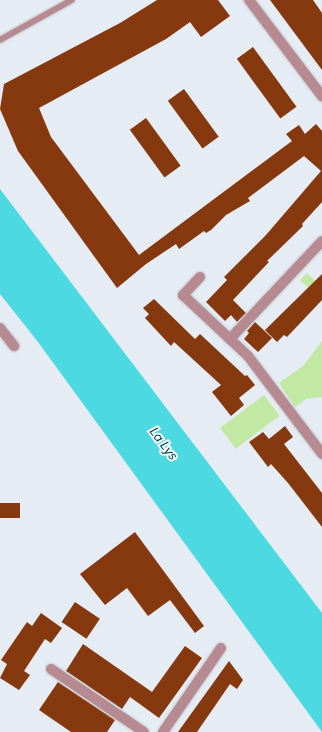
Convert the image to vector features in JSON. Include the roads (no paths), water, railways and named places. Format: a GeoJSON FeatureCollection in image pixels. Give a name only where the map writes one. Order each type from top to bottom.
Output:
{"type":"FeatureCollection","features":[{"type":"Feature","properties":{"kind":"street"},"geometry":{"type":"LineString","coordinates":[[249,0],[322,96]]}},
{"type":"Feature","properties":{"kind":"street"},"geometry":{"type":"LineString","coordinates":[[230,339],[322,241]]}},
{"type":"Feature","properties":{"kind":"street"},"geometry":{"type":"LineString","coordinates":[[200,277],[182,295],[255,364],[322,454]]}},
{"type":"Feature","properties":{"kind":"street"},"geometry":{"type":"LineString","coordinates":[[0,328],[14,346]]}},
{"type":"Feature","properties":{"kind":"street"},"geometry":{"type":"LineString","coordinates":[[163,732],[221,648]]}},
{"type":"Feature","properties":{"kind":"street"},"geometry":{"type":"LineString","coordinates":[[51,670],[144,732]]}},
{"type":"Feature","properties":{"kind":"lane"},"geometry":{"type":"LineString","coordinates":[[0,40],[72,0]]}},
{"type":"Feature","properties":{"kind":"water","name":"La Lys"},"geometry":{"type":"Polygon","coordinates":[[[0,189],[322,613],[322,732],[38,342],[0,294],[0,189]]]}}]}
